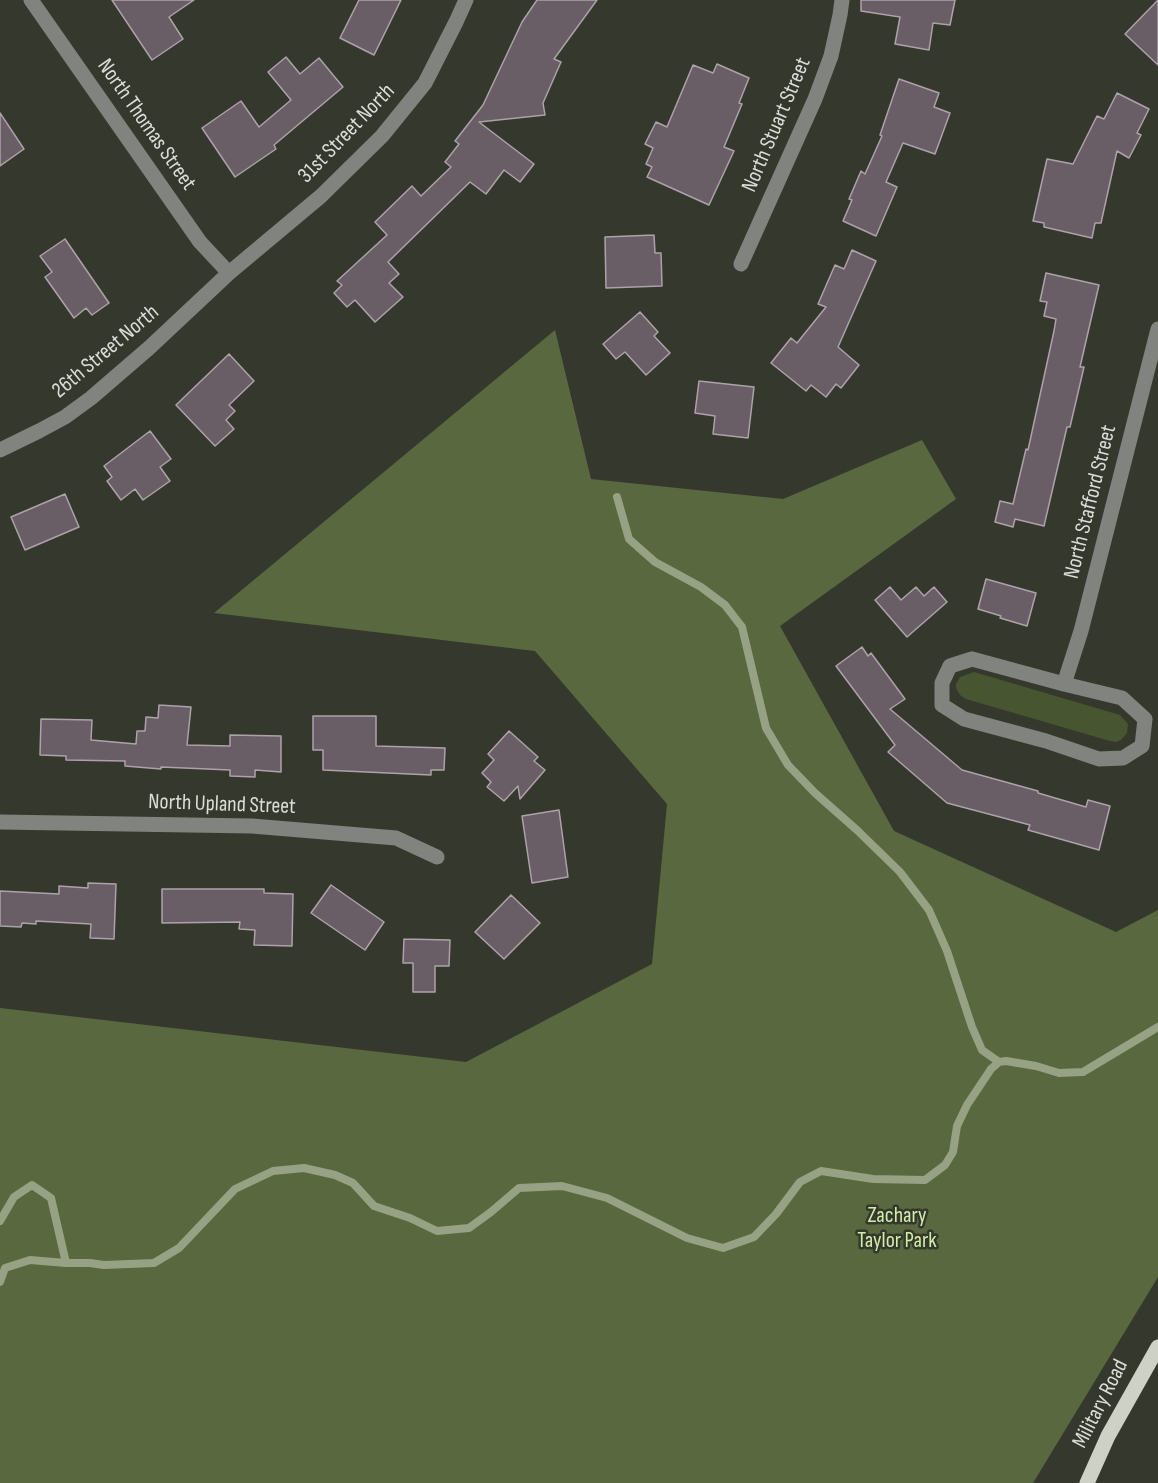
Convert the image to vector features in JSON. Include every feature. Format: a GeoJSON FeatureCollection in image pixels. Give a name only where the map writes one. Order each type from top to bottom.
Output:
{"type":"FeatureCollection","features":[{"type":"Feature","properties":{"kind":"main road","name":"Military Road"},"geometry":{"type":"LineString","coordinates":[[1087,1483],[1108,1436],[1158,1347]]}},
{"type":"Feature","properties":{"kind":"street","name":"North Thomas Street"},"geometry":{"type":"LineString","coordinates":[[31,0],[200,242],[229,273]]}},
{"type":"Feature","properties":{"kind":"street","name":"31st Street North"},"geometry":{"type":"LineString","coordinates":[[229,273],[321,196],[382,136],[425,83],[466,0]]}},
{"type":"Feature","properties":{"kind":"street","name":"North Stuart Street"},"geometry":{"type":"LineString","coordinates":[[741,264],[819,88],[831,56],[842,0]]}},
{"type":"Feature","properties":{"kind":"street","name":"26th Street North"},"geometry":{"type":"LineString","coordinates":[[0,450],[65,417],[91,398],[149,348],[229,273]]}},
{"type":"Feature","properties":{"kind":"street","name":"North Stafford Street"},"geometry":{"type":"LineString","coordinates":[[1064,684],[1081,632],[1158,329]]}},
{"type":"Feature","properties":{"kind":"street"},"geometry":{"type":"LineString","coordinates":[[972,659],[1064,684],[1122,698],[1145,719],[1142,746],[1123,758],[1100,759],[1015,732],[964,719],[942,705],[942,683],[950,666],[972,659]]}},
{"type":"Feature","properties":{"kind":"street","name":"North Upland Street"},"geometry":{"type":"LineString","coordinates":[[0,822],[252,826],[396,838],[437,857]]}},
{"type":"Feature","properties":{"kind":"green space","name":"Zachary Taylor Park"},"geometry":{"type":"Polygon","coordinates":[[[555,330],[591,479],[783,499],[922,440],[956,499],[780,626],[894,831],[1116,932],[1158,910],[1158,1277],[1033,1483],[0,1483],[0,1008],[466,1062],[652,964],[667,804],[535,651],[214,613],[555,330]]]}},
{"type":"Feature","properties":{"kind":"green space"},"geometry":{"type":"Polygon","coordinates":[[[974,672],[1120,715],[1128,724],[1127,733],[1121,740],[1110,741],[966,699],[960,695],[956,684],[960,677],[974,672]]]}},
{"type":"Feature","properties":{"kind":"building"},"geometry":{"type":"Polygon","coordinates":[[[112,0],[194,0],[169,17],[183,39],[152,60],[112,0]]]}},
{"type":"Feature","properties":{"kind":"building"},"geometry":{"type":"Polygon","coordinates":[[[359,0],[401,0],[374,55],[340,38],[359,0]]]}},
{"type":"Feature","properties":{"kind":"building"},"geometry":{"type":"Polygon","coordinates":[[[537,0],[597,0],[554,59],[561,62],[543,103],[545,115],[479,122],[534,164],[520,182],[504,170],[486,194],[470,182],[388,262],[399,274],[389,283],[403,297],[375,322],[355,300],[347,307],[334,293],[342,285],[337,281],[387,235],[375,222],[412,186],[421,196],[451,167],[445,162],[459,144],[455,141],[483,105],[522,22],[537,0]]]}},
{"type":"Feature","properties":{"kind":"building"},"geometry":{"type":"Polygon","coordinates":[[[861,0],[955,0],[950,25],[933,23],[929,50],[895,44],[900,17],[861,11],[861,0]]]}},
{"type":"Feature","properties":{"kind":"building"},"geometry":{"type":"Polygon","coordinates":[[[1158,0],[1158,65],[1125,34],[1158,0]]]}},
{"type":"Feature","properties":{"kind":"building"},"geometry":{"type":"Polygon","coordinates":[[[286,57],[300,74],[319,58],[343,87],[274,145],[276,149],[235,177],[202,128],[241,101],[259,127],[291,100],[268,72],[286,57]]]}},
{"type":"Feature","properties":{"kind":"building"},"geometry":{"type":"Polygon","coordinates":[[[717,64],[749,78],[739,103],[742,104],[724,147],[734,151],[709,205],[647,177],[652,167],[646,164],[653,148],[645,144],[656,122],[667,127],[693,65],[713,73],[717,64]]]}},
{"type":"Feature","properties":{"kind":"building"},"geometry":{"type":"Polygon","coordinates":[[[899,79],[939,93],[934,107],[950,113],[935,154],[903,143],[886,182],[897,187],[876,236],[843,221],[852,200],[849,199],[861,171],[865,174],[882,136],[880,135],[899,79]]]}},
{"type":"Feature","properties":{"kind":"building"},"geometry":{"type":"Polygon","coordinates":[[[1117,93],[1149,109],[1137,133],[1141,135],[1129,158],[1117,151],[1101,223],[1095,223],[1092,238],[1044,227],[1044,223],[1033,221],[1047,159],[1073,164],[1097,116],[1104,119],[1117,93]]]}},
{"type":"Feature","properties":{"kind":"building"},"geometry":{"type":"Polygon","coordinates":[[[0,113],[24,149],[0,166],[0,113]]]}},
{"type":"Feature","properties":{"kind":"building"},"geometry":{"type":"Polygon","coordinates":[[[654,235],[655,253],[661,253],[662,286],[606,288],[605,237],[654,235]]]}},
{"type":"Feature","properties":{"kind":"building"},"geometry":{"type":"Polygon","coordinates":[[[65,239],[109,303],[92,315],[86,308],[74,318],[45,277],[52,272],[40,256],[65,239]]]}},
{"type":"Feature","properties":{"kind":"building"},"geometry":{"type":"Polygon","coordinates":[[[852,250],[876,261],[838,347],[859,365],[841,388],[836,384],[826,397],[811,385],[806,391],[771,363],[791,338],[797,343],[826,307],[818,304],[835,265],[844,269],[852,250]]]}},
{"type":"Feature","properties":{"kind":"building"},"geometry":{"type":"Polygon","coordinates":[[[1046,273],[1099,285],[1080,367],[1084,367],[1070,427],[1067,427],[1044,526],[1015,519],[1013,527],[995,522],[1000,501],[1013,504],[1026,449],[1028,450],[1054,331],[1056,319],[1044,316],[1047,302],[1040,301],[1046,273]]]}},
{"type":"Feature","properties":{"kind":"building"},"geometry":{"type":"Polygon","coordinates":[[[640,312],[658,332],[654,336],[670,353],[646,375],[625,352],[616,359],[603,344],[640,312]]]}},
{"type":"Feature","properties":{"kind":"building"},"geometry":{"type":"Polygon","coordinates":[[[229,354],[254,381],[229,405],[235,411],[226,420],[234,429],[215,446],[176,405],[229,354]]]}},
{"type":"Feature","properties":{"kind":"building"},"geometry":{"type":"Polygon","coordinates":[[[699,381],[754,387],[748,438],[713,434],[715,416],[695,413],[699,381]]]}},
{"type":"Feature","properties":{"kind":"building"},"geometry":{"type":"Polygon","coordinates":[[[150,431],[171,459],[160,467],[170,481],[143,500],[135,489],[121,500],[107,481],[112,477],[104,466],[150,431]]]}},
{"type":"Feature","properties":{"kind":"building"},"geometry":{"type":"Polygon","coordinates":[[[65,494],[79,527],[25,550],[11,517],[65,494]]]}},
{"type":"Feature","properties":{"kind":"building"},"geometry":{"type":"Polygon","coordinates":[[[986,579],[1036,593],[1027,626],[978,609],[986,579]]]}},
{"type":"Feature","properties":{"kind":"building"},"geometry":{"type":"Polygon","coordinates":[[[890,587],[901,600],[916,587],[924,596],[934,587],[947,602],[907,637],[875,600],[890,587]]]}},
{"type":"Feature","properties":{"kind":"building"},"geometry":{"type":"Polygon","coordinates":[[[862,647],[868,656],[871,653],[905,699],[890,709],[962,770],[1086,807],[1088,800],[1110,806],[1099,850],[1028,830],[1030,825],[947,803],[888,752],[895,745],[836,666],[862,647]]]}},
{"type":"Feature","properties":{"kind":"building"},"geometry":{"type":"Polygon","coordinates":[[[159,705],[191,707],[187,745],[230,746],[230,735],[281,736],[281,772],[255,770],[255,777],[230,776],[230,770],[161,767],[161,769],[125,766],[125,761],[66,760],[66,756],[40,755],[41,719],[92,720],[91,740],[136,744],[137,731],[145,731],[146,717],[158,718],[159,705]]]}},
{"type":"Feature","properties":{"kind":"building"},"geometry":{"type":"Polygon","coordinates":[[[313,716],[376,716],[376,746],[445,748],[444,770],[431,770],[431,775],[323,770],[323,750],[313,750],[313,716]]]}},
{"type":"Feature","properties":{"kind":"building"},"geometry":{"type":"Polygon","coordinates":[[[509,731],[538,757],[534,761],[545,770],[520,799],[518,786],[504,801],[487,787],[491,782],[482,773],[494,760],[488,754],[509,731]]]}},
{"type":"Feature","properties":{"kind":"building"},"geometry":{"type":"Polygon","coordinates":[[[559,810],[568,877],[532,883],[522,816],[559,810]]]}},
{"type":"Feature","properties":{"kind":"building"},"geometry":{"type":"Polygon","coordinates":[[[88,883],[116,884],[114,939],[90,938],[91,924],[36,921],[36,924],[22,923],[21,927],[0,926],[0,891],[59,894],[59,886],[88,888],[88,883]]]}},
{"type":"Feature","properties":{"kind":"building"},"geometry":{"type":"Polygon","coordinates":[[[331,885],[384,922],[365,950],[311,913],[331,885]]]}},
{"type":"Feature","properties":{"kind":"building"},"geometry":{"type":"Polygon","coordinates":[[[162,889],[264,889],[264,893],[293,894],[292,946],[254,945],[255,930],[239,929],[240,922],[162,923],[162,889]]]}},
{"type":"Feature","properties":{"kind":"building"},"geometry":{"type":"Polygon","coordinates":[[[511,895],[540,923],[504,959],[475,932],[511,895]]]}},
{"type":"Feature","properties":{"kind":"building"},"geometry":{"type":"Polygon","coordinates":[[[404,939],[450,940],[449,966],[435,966],[435,992],[413,992],[413,963],[403,963],[404,939]]]}},
{"type":"Feature","properties":{"kind":"waterway"},"geometry":{"type":"LineString","coordinates":[[617,497],[629,539],[655,562],[701,587],[725,605],[742,627],[766,728],[788,765],[900,872],[929,910],[947,951],[982,1050],[999,1062],[1036,1066],[1059,1073],[1083,1072],[1158,1027]]}},
{"type":"Feature","properties":{"kind":"waterway"},"geometry":{"type":"LineString","coordinates":[[0,1221],[14,1197],[32,1185],[51,1198],[66,1263],[104,1265],[154,1263],[179,1248],[235,1189],[273,1171],[304,1168],[335,1175],[353,1183],[374,1206],[410,1218],[437,1231],[469,1228],[519,1188],[562,1186],[607,1198],[687,1238],[723,1248],[754,1237],[776,1214],[800,1182],[821,1171],[873,1179],[925,1180],[945,1165],[953,1152],[957,1126],[967,1105],[991,1069],[999,1062]]}},
{"type":"Feature","properties":{"kind":"waterway"},"geometry":{"type":"LineString","coordinates":[[0,1282],[5,1268],[30,1260],[66,1263]]}}]}
